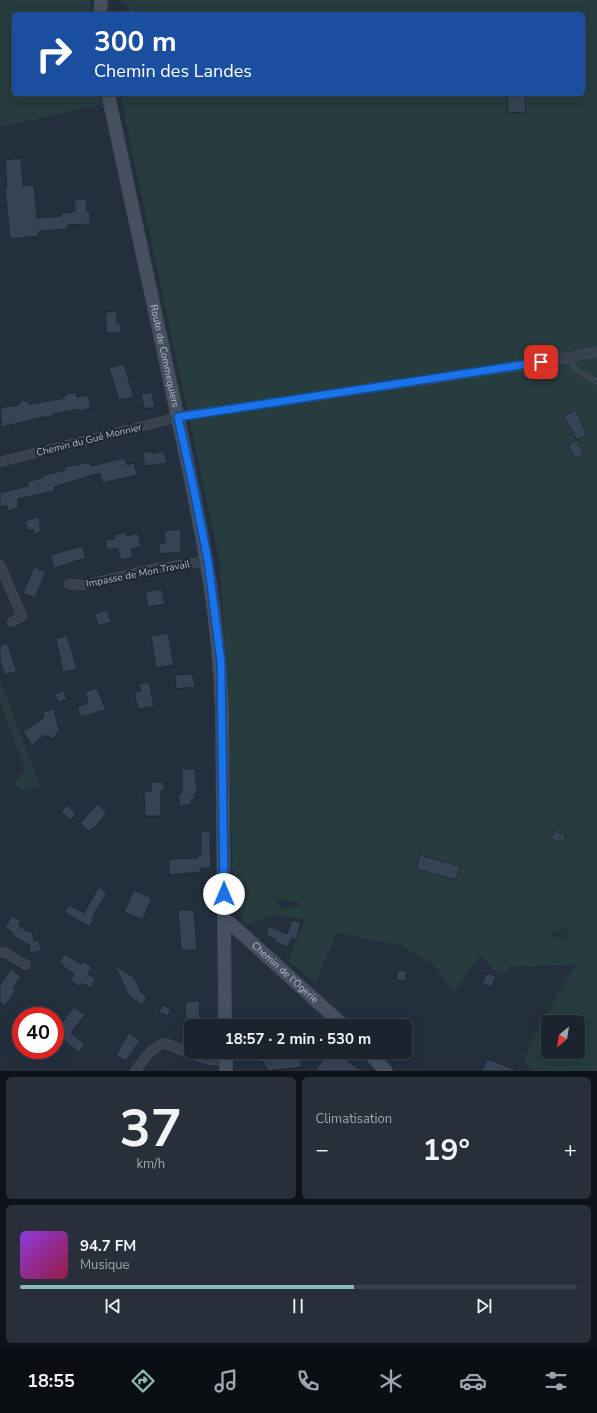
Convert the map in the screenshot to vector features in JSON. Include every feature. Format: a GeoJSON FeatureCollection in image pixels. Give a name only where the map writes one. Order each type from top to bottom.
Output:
{"type":"FeatureCollection","features":[{"type":"Feature","properties":{"kind":"street"},"geometry":{"type":"LineString","coordinates":[[100,0],[100,12]]}},
{"type":"Feature","properties":{"kind":"street","name":"Route de Commequiers"},"geometry":{"type":"LineString","coordinates":[[108,96],[194,490],[208,561],[221,662],[225,1019]]}},
{"type":"Feature","properties":{"kind":"street","name":"Chemin du Gué Monnier"},"geometry":{"type":"LineString","coordinates":[[0,462],[173,420],[178,417],[527,365],[597,352]]}},
{"type":"Feature","properties":{"kind":"street","name":"Impasse de Mon Travail"},"geometry":{"type":"LineString","coordinates":[[69,584],[84,584],[152,569],[208,561]]}},
{"type":"Feature","properties":{"kind":"street"},"geometry":{"type":"LineString","coordinates":[[0,565],[22,616],[12,622]]}},
{"type":"Feature","properties":{"kind":"street","name":"Chemin de l'Ogerie"},"geometry":{"type":"LineString","coordinates":[[224,922],[230,923],[336,1019]]}},
{"type":"Feature","properties":{"kind":"street"},"geometry":{"type":"LineString","coordinates":[[0,952],[6,953],[26,965]]}},
{"type":"Feature","properties":{"kind":"street"},"geometry":{"type":"LineString","coordinates":[[135,1071],[156,1046],[165,1042],[187,1052],[219,1061],[226,1061]]}},
{"type":"Feature","properties":{"kind":"street"},"geometry":{"type":"LineString","coordinates":[[375,1059],[386,1071]]}},
{"type":"Feature","properties":{"kind":"lane"},"geometry":{"type":"LineString","coordinates":[[568,357],[575,369],[597,382]]}},
{"type":"Feature","properties":{"kind":"green space"},"geometry":{"type":"Polygon","coordinates":[[[0,0],[91,0],[89,12],[12,12],[12,96],[99,96],[101,105],[0,127],[0,0]]]}},
{"type":"Feature","properties":{"kind":"green space"},"geometry":{"type":"Polygon","coordinates":[[[118,0],[597,0],[597,1071],[532,1071],[525,1060],[528,1048],[541,1025],[541,1059],[585,1059],[585,1015],[547,1015],[575,965],[511,967],[501,976],[480,955],[454,992],[433,964],[396,943],[390,944],[337,933],[315,982],[288,961],[305,919],[272,915],[246,925],[237,902],[250,892],[233,889],[227,676],[220,563],[120,96],[585,96],[585,12],[121,12],[131,9],[118,0]],[[275,898],[282,909],[305,904],[275,898]],[[568,928],[546,934],[566,939],[568,928]]]}},
{"type":"Feature","properties":{"kind":"green space"},"geometry":{"type":"Polygon","coordinates":[[[0,680],[40,785],[24,792],[14,784],[25,770],[0,701],[0,680]]]}},
{"type":"Feature","properties":{"kind":"building"},"geometry":{"type":"Polygon","coordinates":[[[507,96],[525,96],[526,112],[508,113],[507,96]]]}},
{"type":"Feature","properties":{"kind":"building"},"geometry":{"type":"Polygon","coordinates":[[[21,158],[23,186],[34,185],[37,218],[61,216],[61,213],[75,212],[74,200],[86,199],[87,211],[90,211],[90,224],[68,225],[68,229],[39,231],[39,236],[10,239],[5,188],[7,188],[5,160],[21,158]]]}},
{"type":"Feature","properties":{"kind":"building"},"geometry":{"type":"Polygon","coordinates":[[[106,312],[117,312],[117,323],[121,323],[120,333],[106,333],[106,312]]]}},
{"type":"Feature","properties":{"kind":"building"},"geometry":{"type":"Polygon","coordinates":[[[124,364],[134,397],[119,400],[109,368],[124,364]]]}},
{"type":"Feature","properties":{"kind":"building"},"geometry":{"type":"Polygon","coordinates":[[[76,392],[77,397],[88,395],[91,408],[53,414],[51,417],[44,417],[2,427],[0,408],[19,405],[22,399],[30,404],[65,398],[64,395],[76,392]]]}},
{"type":"Feature","properties":{"kind":"building"},"geometry":{"type":"Polygon","coordinates":[[[152,392],[155,407],[144,409],[141,394],[152,392]]]}},
{"type":"Feature","properties":{"kind":"building"},"geometry":{"type":"Polygon","coordinates":[[[576,410],[587,435],[577,440],[563,416],[576,410]]]}},
{"type":"Feature","properties":{"kind":"building"},"geometry":{"type":"Polygon","coordinates":[[[577,440],[584,454],[575,459],[568,445],[577,440]]]}},
{"type":"Feature","properties":{"kind":"building"},"geometry":{"type":"Polygon","coordinates":[[[152,451],[153,454],[164,451],[167,463],[145,466],[142,453],[152,451]]]}},
{"type":"Feature","properties":{"kind":"building"},"geometry":{"type":"Polygon","coordinates":[[[125,458],[127,465],[134,463],[137,475],[102,483],[100,473],[54,487],[55,491],[18,499],[18,508],[8,511],[7,505],[0,507],[0,493],[28,486],[27,482],[42,478],[42,476],[65,470],[64,467],[90,462],[91,466],[125,458]]]}},
{"type":"Feature","properties":{"kind":"building"},"geometry":{"type":"Polygon","coordinates":[[[39,517],[41,532],[34,534],[33,529],[28,531],[25,521],[39,517]]]}},
{"type":"Feature","properties":{"kind":"building"},"geometry":{"type":"Polygon","coordinates":[[[181,529],[181,552],[160,554],[159,543],[165,543],[164,531],[181,529]]]}},
{"type":"Feature","properties":{"kind":"building"},"geometry":{"type":"Polygon","coordinates":[[[126,532],[127,536],[138,533],[141,546],[131,549],[133,557],[121,560],[117,548],[107,550],[105,541],[115,538],[114,535],[126,532]]]}},
{"type":"Feature","properties":{"kind":"building"},"geometry":{"type":"Polygon","coordinates":[[[82,546],[86,558],[54,568],[50,555],[82,546]]]}},
{"type":"Feature","properties":{"kind":"building"},"geometry":{"type":"Polygon","coordinates":[[[34,567],[46,572],[35,598],[23,593],[34,567]]]}},
{"type":"Feature","properties":{"kind":"building"},"geometry":{"type":"Polygon","coordinates":[[[162,589],[165,604],[148,607],[145,592],[162,589]]]}},
{"type":"Feature","properties":{"kind":"building"},"geometry":{"type":"Polygon","coordinates":[[[107,610],[111,622],[98,626],[95,614],[107,610]]]}},
{"type":"Feature","properties":{"kind":"building"},"geometry":{"type":"Polygon","coordinates":[[[168,633],[174,665],[156,668],[151,636],[168,633]]]}},
{"type":"Feature","properties":{"kind":"building"},"geometry":{"type":"Polygon","coordinates":[[[67,635],[77,669],[63,672],[56,639],[67,635]]]}},
{"type":"Feature","properties":{"kind":"building"},"geometry":{"type":"Polygon","coordinates":[[[7,643],[17,671],[5,675],[0,661],[0,646],[7,643]]]}},
{"type":"Feature","properties":{"kind":"building"},"geometry":{"type":"Polygon","coordinates":[[[192,674],[192,677],[194,677],[195,687],[176,689],[175,675],[192,674]]]}},
{"type":"Feature","properties":{"kind":"building"},"geometry":{"type":"Polygon","coordinates":[[[149,682],[154,706],[138,709],[134,692],[141,691],[139,684],[149,682]]]}},
{"type":"Feature","properties":{"kind":"building"},"geometry":{"type":"Polygon","coordinates":[[[97,688],[106,710],[81,717],[77,707],[88,703],[85,692],[97,688]]]}},
{"type":"Feature","properties":{"kind":"building"},"geometry":{"type":"Polygon","coordinates":[[[64,691],[67,699],[58,702],[55,694],[64,691]]]}},
{"type":"Feature","properties":{"kind":"building"},"geometry":{"type":"Polygon","coordinates":[[[54,709],[59,730],[53,739],[45,735],[32,745],[23,732],[44,717],[43,712],[54,709]]]}},
{"type":"Feature","properties":{"kind":"building"},"geometry":{"type":"Polygon","coordinates":[[[182,769],[195,769],[197,793],[195,793],[195,799],[191,799],[191,805],[179,806],[179,793],[182,793],[182,769]]]}},
{"type":"Feature","properties":{"kind":"building"},"geometry":{"type":"Polygon","coordinates":[[[151,782],[164,782],[164,791],[161,791],[161,816],[145,816],[144,791],[151,791],[151,782]]]}},
{"type":"Feature","properties":{"kind":"building"},"geometry":{"type":"Polygon","coordinates":[[[97,804],[107,813],[93,829],[92,828],[89,831],[80,824],[97,804]]]}},
{"type":"Feature","properties":{"kind":"building"},"geometry":{"type":"Polygon","coordinates":[[[67,805],[76,813],[71,820],[61,812],[67,805]]]}},
{"type":"Feature","properties":{"kind":"building"},"geometry":{"type":"Polygon","coordinates":[[[201,831],[210,831],[211,868],[201,868],[201,872],[169,875],[169,859],[198,858],[198,854],[201,854],[201,831]]]}},
{"type":"Feature","properties":{"kind":"building"},"geometry":{"type":"Polygon","coordinates":[[[554,831],[566,835],[563,843],[551,839],[554,831]]]}},
{"type":"Feature","properties":{"kind":"building"},"geometry":{"type":"Polygon","coordinates":[[[420,855],[460,866],[456,880],[416,869],[420,855]]]}},
{"type":"Feature","properties":{"kind":"building"},"geometry":{"type":"Polygon","coordinates":[[[99,887],[107,892],[92,918],[94,919],[90,927],[64,912],[69,905],[84,913],[99,887]]]}},
{"type":"Feature","properties":{"kind":"building"},"geometry":{"type":"Polygon","coordinates":[[[134,890],[152,898],[142,920],[124,912],[134,890]]]}},
{"type":"Feature","properties":{"kind":"building"},"geometry":{"type":"Polygon","coordinates":[[[178,910],[194,910],[197,950],[181,950],[178,910]]]}},
{"type":"Feature","properties":{"kind":"building"},"geometry":{"type":"Polygon","coordinates":[[[12,916],[21,921],[18,925],[29,932],[32,931],[34,941],[39,940],[41,951],[30,953],[29,945],[12,935],[13,933],[5,927],[12,916]]]}},
{"type":"Feature","properties":{"kind":"building"},"geometry":{"type":"Polygon","coordinates":[[[292,920],[301,923],[296,940],[292,938],[288,947],[274,942],[275,939],[266,935],[269,926],[287,934],[292,920]]]}},
{"type":"Feature","properties":{"kind":"building"},"geometry":{"type":"Polygon","coordinates":[[[65,954],[81,964],[82,961],[92,967],[88,974],[96,979],[90,988],[82,983],[80,987],[70,980],[74,974],[59,962],[65,954]]]}},
{"type":"Feature","properties":{"kind":"building"},"geometry":{"type":"Polygon","coordinates":[[[115,966],[134,977],[141,992],[147,997],[142,1005],[129,996],[115,966]]]}},
{"type":"Feature","properties":{"kind":"building"},"geometry":{"type":"Polygon","coordinates":[[[11,969],[21,977],[13,988],[16,990],[5,1006],[0,1002],[0,985],[11,969]]]}},
{"type":"Feature","properties":{"kind":"building"},"geometry":{"type":"Polygon","coordinates":[[[398,970],[407,971],[405,981],[396,979],[398,970]]]}},
{"type":"Feature","properties":{"kind":"building"},"geometry":{"type":"Polygon","coordinates":[[[487,973],[496,976],[491,987],[482,983],[487,973]]]}},
{"type":"Feature","properties":{"kind":"building"},"geometry":{"type":"Polygon","coordinates":[[[199,1001],[200,1019],[186,1019],[185,1002],[199,1001]]]}},
{"type":"Feature","properties":{"kind":"building"},"geometry":{"type":"Polygon","coordinates":[[[162,1005],[171,1009],[168,1016],[159,1012],[162,1005]]]}},
{"type":"Feature","properties":{"kind":"building"},"geometry":{"type":"Polygon","coordinates":[[[74,1007],[85,1015],[71,1033],[85,1044],[79,1052],[64,1041],[64,1020],[74,1007]]]}},
{"type":"Feature","properties":{"kind":"building"},"geometry":{"type":"Polygon","coordinates":[[[129,1033],[140,1040],[126,1061],[116,1055],[129,1033]]]}},
{"type":"Feature","properties":{"kind":"building"},"geometry":{"type":"Polygon","coordinates":[[[259,1059],[301,1059],[302,1067],[267,1071],[264,1062],[259,1062],[259,1059]]]}},
{"type":"Feature","properties":{"kind":"building"},"geometry":{"type":"Polygon","coordinates":[[[324,1059],[346,1059],[362,1071],[315,1071],[324,1059]]]}},
{"type":"Feature","properties":{"kind":"building"},"geometry":{"type":"Polygon","coordinates":[[[487,1059],[499,1063],[518,1071],[482,1071],[487,1059]]]}},
{"type":"Feature","properties":{"kind":"route"},"geometry":{"type":"LineString","coordinates":[[224,894],[221,662],[208,561],[178,417],[541,362]]}}]}
